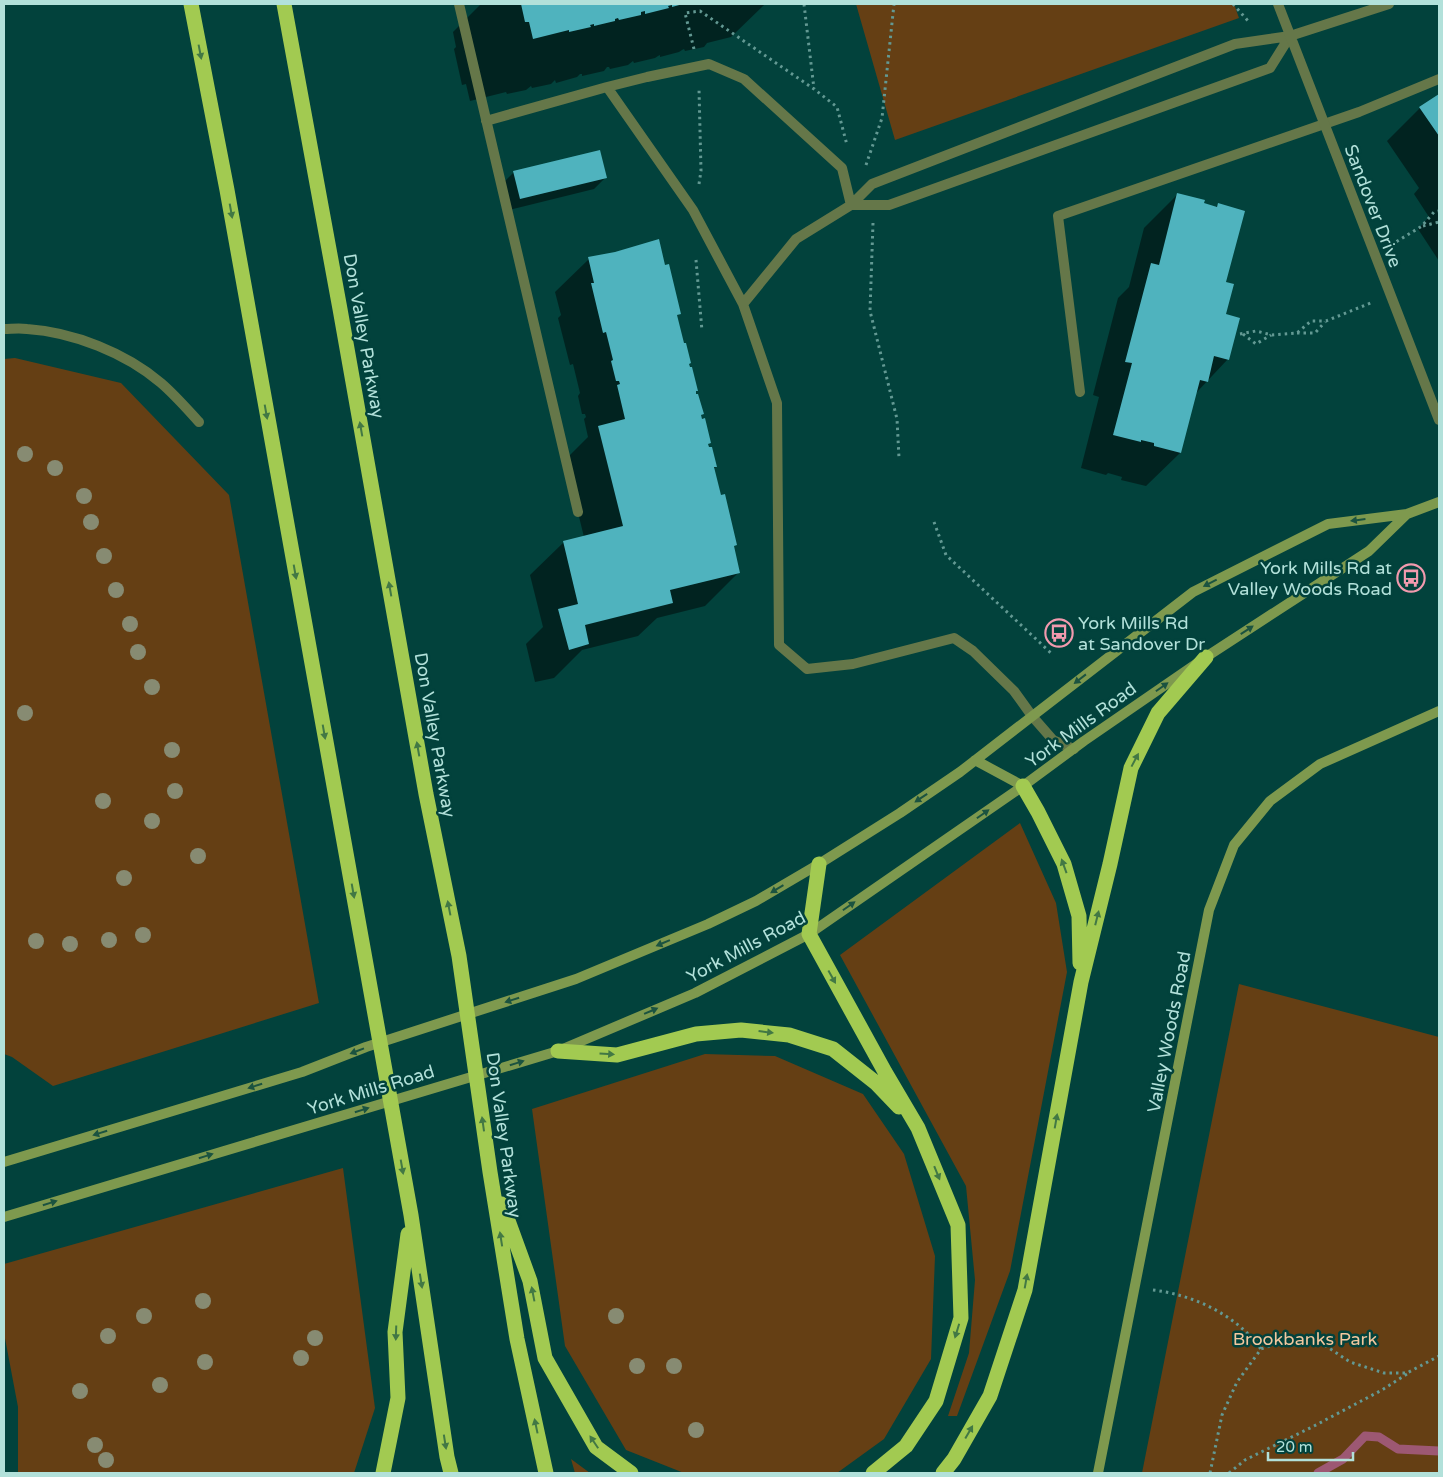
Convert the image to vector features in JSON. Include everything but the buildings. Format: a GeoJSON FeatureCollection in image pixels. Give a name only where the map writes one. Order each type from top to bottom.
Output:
{"type":"FeatureCollection","features":[{"type":"Feature","properties":{"kind":"highway"},"geometry":{"type":"LineString","coordinates":[[191,4],[227,190],[262,393],[370,981],[411,1216],[451,1473]]}},
{"type":"Feature","properties":{"kind":"highway","name":"Don Valley Parkway"},"geometry":{"type":"LineString","coordinates":[[284,4],[426,794],[459,956],[490,1172],[517,1339],[546,1473]]}},
{"type":"Feature","properties":{"kind":"highway"},"geometry":{"type":"LineString","coordinates":[[943,1473],[954,1459],[990,1396],[1025,1290],[1081,982],[1131,768],[1158,714],[1206,657]]}},
{"type":"Feature","properties":{"kind":"highway"},"geometry":{"type":"LineString","coordinates":[[1023,786],[1064,864],[1079,916],[1081,982]]}},
{"type":"Feature","properties":{"kind":"highway"},"geometry":{"type":"LineString","coordinates":[[819,864],[809,934],[918,1128],[958,1225],[961,1318],[936,1401],[906,1446],[873,1473]]}},
{"type":"Feature","properties":{"kind":"highway"},"geometry":{"type":"LineString","coordinates":[[558,1051],[617,1055],[696,1034],[741,1030],[789,1035],[833,1049],[876,1083],[918,1128]]}},
{"type":"Feature","properties":{"kind":"highway"},"geometry":{"type":"LineString","coordinates":[[490,1172],[530,1281],[546,1358],[596,1447],[631,1473]]}},
{"type":"Feature","properties":{"kind":"highway"},"geometry":{"type":"LineString","coordinates":[[383,1473],[398,1398],[395,1332],[411,1216]]}},
{"type":"Feature","properties":{"kind":"main road","name":"York Mills Road"},"geometry":{"type":"LineString","coordinates":[[4,1162],[302,1072],[366,1048],[576,979],[708,924],[756,901],[900,813],[975,760],[1193,592],[1328,524],[1407,514],[1439,502]]}},
{"type":"Feature","properties":{"kind":"main road","name":"York Mills Road"},"geometry":{"type":"LineString","coordinates":[[4,1217],[558,1051],[695,993],[809,934],[1206,657],[1369,551],[1407,514]]}},
{"type":"Feature","properties":{"kind":"main road","name":"Valley Woods Road"},"geometry":{"type":"LineString","coordinates":[[1098,1473],[1209,910],[1234,845],[1270,802],[1320,764],[1439,711]]}},
{"type":"Feature","properties":{"kind":"main road"},"geometry":{"type":"LineString","coordinates":[[975,760],[1023,786]]}},
{"type":"Feature","properties":{"kind":"street"},"geometry":{"type":"LineString","coordinates":[[459,4],[578,512]]}},
{"type":"Feature","properties":{"kind":"street","name":"Sandover Drive"},"geometry":{"type":"LineString","coordinates":[[1278,4],[1439,420]]}},
{"type":"Feature","properties":{"kind":"street"},"geometry":{"type":"LineString","coordinates":[[743,304],[796,238],[849,206],[872,184],[1235,44],[1290,36],[1389,4]]}},
{"type":"Feature","properties":{"kind":"street"},"geometry":{"type":"LineString","coordinates":[[849,206],[889,205],[1270,68],[1290,36]]}},
{"type":"Feature","properties":{"kind":"street"},"geometry":{"type":"LineString","coordinates":[[486,121],[607,87],[709,64],[744,79],[842,168],[849,206]]}},
{"type":"Feature","properties":{"kind":"street"},"geometry":{"type":"LineString","coordinates":[[1080,392],[1058,216],[1359,112],[1439,79]]}},
{"type":"Feature","properties":{"kind":"street"},"geometry":{"type":"LineString","coordinates":[[607,87],[693,210],[743,304],[777,403],[779,645],[807,668],[853,664],[954,638],[973,651],[1014,691],[1053,740],[1074,748]]}},
{"type":"Feature","properties":{"kind":"street"},"geometry":{"type":"LineString","coordinates":[[4,329],[27,329],[66,336],[105,348],[135,364],[160,382],[199,422]]}},
{"type":"Feature","properties":{"kind":"path"},"geometry":{"type":"LineString","coordinates":[[804,4],[814,90]]}},
{"type":"Feature","properties":{"kind":"path"},"geometry":{"type":"LineString","coordinates":[[859,164],[865,168],[882,118],[894,4]]}},
{"type":"Feature","properties":{"kind":"path"},"geometry":{"type":"LineString","coordinates":[[1233,4],[1250,24]]}},
{"type":"Feature","properties":{"kind":"path"},"geometry":{"type":"LineString","coordinates":[[685,13],[700,11],[837,107],[849,150]]}},
{"type":"Feature","properties":{"kind":"path"},"geometry":{"type":"LineString","coordinates":[[849,206],[874,224],[870,311],[897,419],[899,458]]}},
{"type":"Feature","properties":{"kind":"path"},"geometry":{"type":"LineString","coordinates":[[1376,255],[1422,226],[1434,212],[1439,211]]}},
{"type":"Feature","properties":{"kind":"path"},"geometry":{"type":"LineString","coordinates":[[1422,226],[1439,222]]}},
{"type":"Feature","properties":{"kind":"path"},"geometry":{"type":"LineString","coordinates":[[1297,333],[1312,321],[1326,321],[1390,294]]}},
{"type":"Feature","properties":{"kind":"path"},"geometry":{"type":"LineString","coordinates":[[1272,335],[1256,344],[1241,334],[1256,331],[1272,335],[1315,333],[1326,321]]}},
{"type":"Feature","properties":{"kind":"path"},"geometry":{"type":"LineString","coordinates":[[934,522],[946,555],[1052,654]]}},
{"type":"Feature","properties":{"kind":"path"},"geometry":{"type":"LineString","coordinates":[[1135,1287],[1170,1292],[1197,1301],[1223,1314],[1245,1331],[1261,1349]]}},
{"type":"Feature","properties":{"kind":"path"},"geometry":{"type":"LineString","coordinates":[[1210,1473],[1222,1415],[1237,1382],[1261,1349],[1273,1345],[1310,1341],[1326,1346],[1350,1362],[1384,1374],[1407,1374]]}},
{"type":"Feature","properties":{"kind":"path"},"geometry":{"type":"LineString","coordinates":[[1229,1473],[1245,1460],[1382,1390],[1439,1356]]}},
{"type":"Feature","properties":{"kind":"green space"},"geometry":{"type":"Polygon","coordinates":[[[856,4],[1234,4],[1239,18],[895,140],[856,4]]]}},
{"type":"Feature","properties":{"kind":"green space"},"geometry":{"type":"Polygon","coordinates":[[[15,358],[121,383],[229,495],[319,1003],[53,1086],[12,1057],[4,1054],[4,359],[15,358]]]}},
{"type":"Feature","properties":{"kind":"green space"},"geometry":{"type":"Polygon","coordinates":[[[1020,823],[1056,903],[1067,972],[1010,1271],[957,1416],[948,1416],[969,1353],[975,1280],[966,1186],[840,955],[1020,823]]]}},
{"type":"Feature","properties":{"kind":"green space","name":"Brookbanks Park"},"geometry":{"type":"Polygon","coordinates":[[[1239,984],[1439,1037],[1439,1473],[1142,1473],[1239,984]]]}},
{"type":"Feature","properties":{"kind":"green space"},"geometry":{"type":"Polygon","coordinates":[[[705,1054],[775,1056],[863,1094],[904,1154],[935,1256],[931,1359],[884,1439],[837,1473],[684,1473],[626,1450],[565,1346],[532,1109],[705,1054]]]}},
{"type":"Feature","properties":{"kind":"green space"},"geometry":{"type":"Polygon","coordinates":[[[343,1168],[375,1408],[354,1473],[18,1473],[18,1407],[4,1333],[4,1264],[343,1168]]]}},
{"type":"Feature","properties":{"kind":"green space"},"geometry":{"type":"Polygon","coordinates":[[[571,1459],[590,1473],[575,1473],[571,1459]]]}},
{"type":"Feature","properties":{"kind":"waterway"},"geometry":{"type":"LineString","coordinates":[[1318,1473],[1343,1459],[1365,1436],[1379,1437],[1398,1449],[1439,1451]]}},
{"type":"Feature","properties":{"kind":"place","name":"York Mills Rd at Valley Woods Road"},"geometry":{"type":"Point","coordinates":[1411,578]}},
{"type":"Feature","properties":{"kind":"place","name":"York Mills Rd at Sandover Dr"},"geometry":{"type":"Point","coordinates":[1059,633]}}]}
